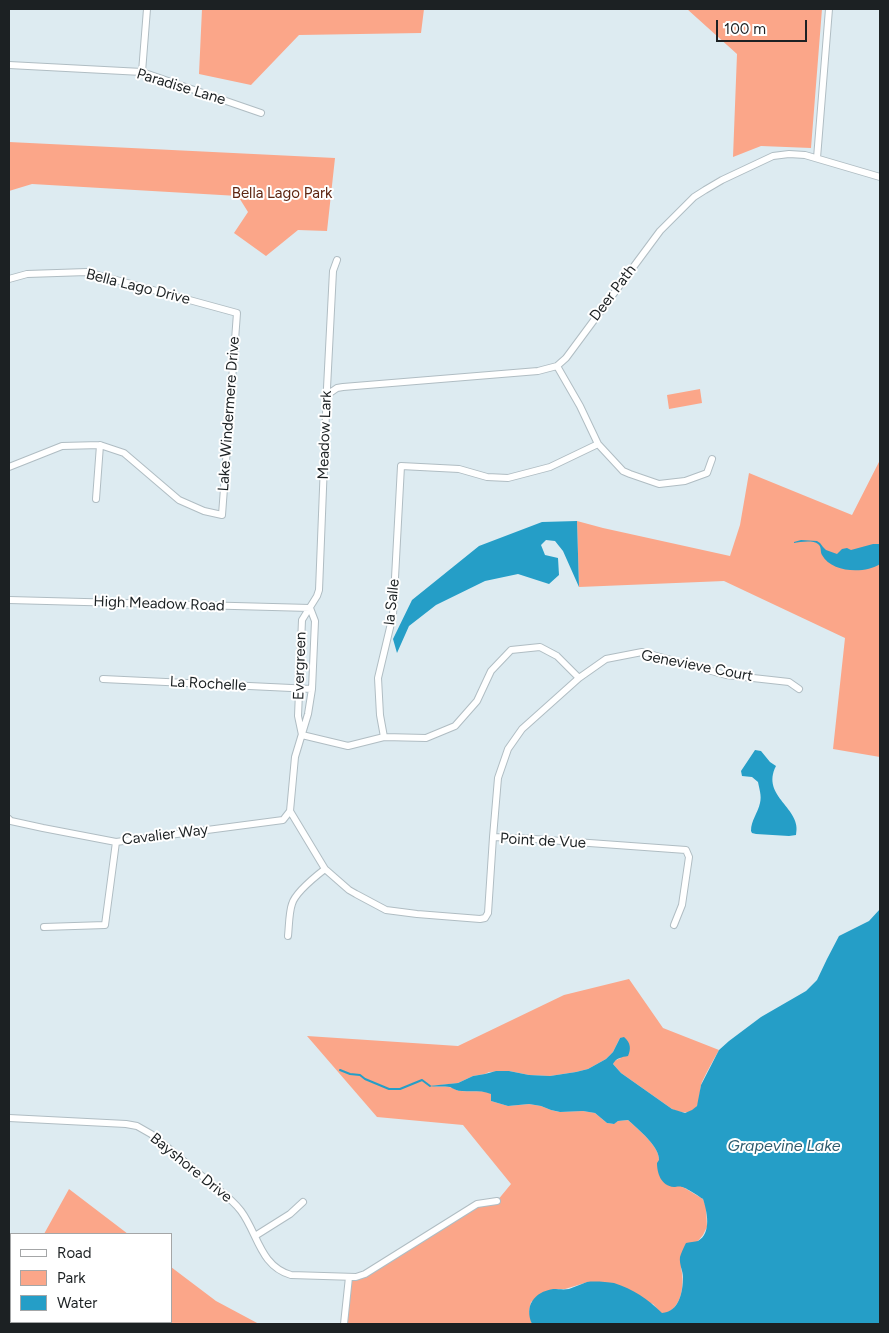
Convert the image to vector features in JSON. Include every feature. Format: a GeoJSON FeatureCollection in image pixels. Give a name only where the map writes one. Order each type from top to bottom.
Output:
{"type":"FeatureCollection","features":[{"type":"Feature","properties":{"kind":"street"},"geometry":{"type":"LineString","coordinates":[[142,72],[147,9]]}},
{"type":"Feature","properties":{"kind":"street"},"geometry":{"type":"LineString","coordinates":[[817,158],[829,9]]}},
{"type":"Feature","properties":{"kind":"street","name":"Paradise Lane"},"geometry":{"type":"LineString","coordinates":[[9,65],[142,72],[261,113]]}},
{"type":"Feature","properties":{"kind":"street","name":"Deer Path"},"geometry":{"type":"LineString","coordinates":[[558,366],[566,358],[660,232],[694,197],[722,180],[773,156],[788,154],[805,154],[880,177]]}},
{"type":"Feature","properties":{"kind":"street","name":"Meadow Lark"},"geometry":{"type":"LineString","coordinates":[[310,608],[319,590],[333,271],[337,260]]}},
{"type":"Feature","properties":{"kind":"street","name":"Bella Lago Drive"},"geometry":{"type":"LineString","coordinates":[[9,279],[26,274],[87,272],[237,313]]}},
{"type":"Feature","properties":{"kind":"street","name":"Lake Windermere Drive"},"geometry":{"type":"LineString","coordinates":[[100,445],[124,453],[179,500],[204,512],[222,515],[237,313]]}},
{"type":"Feature","properties":{"kind":"street"},"geometry":{"type":"LineString","coordinates":[[327,395],[343,386],[538,371],[558,366],[598,444],[623,471],[659,484],[685,481],[707,473],[712,459]]}},
{"type":"Feature","properties":{"kind":"street","name":"la Salle"},"geometry":{"type":"LineString","coordinates":[[384,737],[380,715],[378,678],[393,615],[401,466],[459,469],[488,477],[508,478],[550,467],[598,444]]}},
{"type":"Feature","properties":{"kind":"street"},"geometry":{"type":"LineString","coordinates":[[9,468],[62,446],[100,445],[96,499]]}},
{"type":"Feature","properties":{"kind":"street","name":"High Meadow Road"},"geometry":{"type":"LineString","coordinates":[[9,600],[310,608]]}},
{"type":"Feature","properties":{"kind":"street","name":"Evergreen"},"geometry":{"type":"LineString","coordinates":[[302,735],[298,716],[302,620],[310,608]]}},
{"type":"Feature","properties":{"kind":"street","name":"Evergreen"},"geometry":{"type":"LineString","coordinates":[[290,811],[295,757],[308,714],[312,689],[315,621],[310,608]]}},
{"type":"Feature","properties":{"kind":"street"},"geometry":{"type":"LineString","coordinates":[[302,735],[348,746],[384,737],[426,738],[455,726],[477,701],[491,671],[511,650],[540,647],[557,656],[579,678]]}},
{"type":"Feature","properties":{"kind":"street","name":"Genevieve Court"},"geometry":{"type":"LineString","coordinates":[[493,837],[498,778],[508,749],[522,729],[579,678],[606,659],[642,652],[726,675],[790,682],[798,689]]}},
{"type":"Feature","properties":{"kind":"street","name":"La Rochelle"},"geometry":{"type":"LineString","coordinates":[[103,679],[312,689]]}},
{"type":"Feature","properties":{"kind":"street","name":"Point de Vue"},"geometry":{"type":"LineString","coordinates":[[290,811],[325,869],[349,890],[386,910],[417,914],[485,918],[488,913],[493,837],[686,850],[689,857],[682,905],[674,925]]}},
{"type":"Feature","properties":{"kind":"street","name":"Cavalier Way"},"geometry":{"type":"LineString","coordinates":[[9,819],[43,828],[116,842],[283,820],[290,811]]}},
{"type":"Feature","properties":{"kind":"street"},"geometry":{"type":"LineString","coordinates":[[44,926],[105,925],[116,842]]}},
{"type":"Feature","properties":{"kind":"street"},"geometry":{"type":"LineString","coordinates":[[288,936],[292,903],[301,891],[325,869]]}},
{"type":"Feature","properties":{"kind":"street","name":"Bayshore Drive"},"geometry":{"type":"LineString","coordinates":[[9,1118],[137,1126],[151,1134],[233,1202],[246,1220],[264,1256],[284,1273],[291,1275],[356,1277],[365,1274],[477,1204],[496,1201]]}},
{"type":"Feature","properties":{"kind":"street"},"geometry":{"type":"LineString","coordinates":[[255,1236],[290,1214],[303,1202]]}},
{"type":"Feature","properties":{"kind":"street"},"geometry":{"type":"LineString","coordinates":[[344,1324],[348,1277]]}},
{"type":"Feature","properties":{"kind":"green space"},"geometry":{"type":"Polygon","coordinates":[[[202,9],[424,9],[421,33],[299,35],[251,85],[199,74],[202,9]]]}},
{"type":"Feature","properties":{"kind":"green space"},"geometry":{"type":"Polygon","coordinates":[[[687,9],[822,9],[811,148],[761,146],[733,157],[737,54],[687,9]]]}},
{"type":"Feature","properties":{"kind":"green space","name":"Bella Lago Park"},"geometry":{"type":"Polygon","coordinates":[[[9,142],[335,158],[327,231],[298,230],[266,256],[234,233],[248,212],[238,196],[32,184],[9,191],[9,142]]]}},
{"type":"Feature","properties":{"kind":"green space"},"geometry":{"type":"Polygon","coordinates":[[[700,389],[702,403],[669,409],[667,395],[700,389]]]}},
{"type":"Feature","properties":{"kind":"green space"},"geometry":{"type":"Polygon","coordinates":[[[880,460],[880,757],[833,749],[845,638],[724,581],[579,587],[577,521],[730,556],[740,525],[749,473],[852,515],[880,460]]]}},
{"type":"Feature","properties":{"kind":"green space"},"geometry":{"type":"Polygon","coordinates":[[[629,979],[663,1028],[719,1050],[702,1082],[697,1106],[692,1111],[682,1112],[672,1109],[621,1073],[613,1064],[614,1061],[621,1058],[620,1038],[613,1052],[606,1059],[588,1069],[550,1076],[529,1075],[509,1071],[489,1072],[473,1076],[458,1083],[432,1086],[449,1087],[460,1091],[491,1093],[491,1101],[508,1106],[529,1104],[559,1112],[583,1111],[595,1113],[607,1123],[613,1124],[618,1121],[628,1120],[648,1138],[656,1150],[659,1160],[683,1187],[703,1199],[706,1207],[707,1227],[681,1268],[683,1282],[681,1296],[674,1308],[662,1314],[653,1304],[588,1282],[565,1289],[553,1289],[531,1302],[529,1311],[532,1324],[344,1324],[349,1277],[356,1277],[477,1204],[497,1201],[511,1184],[463,1125],[377,1117],[307,1036],[458,1046],[564,995],[629,979]]]}},
{"type":"Feature","properties":{"kind":"green space"},"geometry":{"type":"Polygon","coordinates":[[[69,1189],[127,1233],[45,1233],[69,1189]]]}},
{"type":"Feature","properties":{"kind":"green space"},"geometry":{"type":"Polygon","coordinates":[[[172,1268],[216,1301],[259,1324],[9,1324],[9,1278],[10,1323],[172,1323],[172,1268]]]}},
{"type":"Feature","properties":{"kind":"water"},"geometry":{"type":"Polygon","coordinates":[[[577,521],[579,587],[563,551],[555,541],[546,540],[541,545],[545,555],[558,558],[559,575],[549,584],[518,574],[485,581],[436,605],[409,626],[397,653],[393,639],[412,600],[479,546],[542,522],[577,521]]]}},
{"type":"Feature","properties":{"kind":"water"},"geometry":{"type":"Polygon","coordinates":[[[801,540],[817,541],[826,550],[837,554],[842,549],[847,548],[851,550],[880,544],[880,564],[858,570],[841,568],[827,561],[821,554],[819,545],[816,543],[794,543],[801,540]]]}},
{"type":"Feature","properties":{"kind":"water"},"geometry":{"type":"Polygon","coordinates":[[[755,750],[761,751],[776,766],[773,786],[794,817],[796,835],[756,834],[751,831],[760,803],[760,792],[758,782],[752,777],[742,776],[741,771],[755,750]]]}},
{"type":"Feature","properties":{"kind":"water","name":"Grapevine Lake"},"geometry":{"type":"Polygon","coordinates":[[[880,909],[880,1324],[532,1324],[529,1311],[530,1306],[532,1301],[541,1293],[553,1289],[569,1289],[587,1282],[614,1283],[628,1288],[651,1303],[662,1313],[668,1312],[676,1305],[681,1295],[683,1275],[680,1257],[686,1243],[698,1241],[705,1233],[707,1227],[707,1215],[703,1199],[684,1187],[674,1187],[663,1182],[658,1171],[657,1163],[659,1160],[656,1150],[648,1138],[628,1120],[618,1121],[614,1124],[607,1123],[595,1113],[583,1111],[560,1112],[529,1104],[508,1106],[491,1101],[491,1094],[488,1093],[429,1086],[458,1083],[473,1076],[496,1071],[550,1076],[588,1069],[606,1059],[613,1052],[620,1038],[624,1037],[630,1046],[628,1056],[617,1059],[613,1064],[621,1073],[672,1109],[685,1113],[697,1106],[701,1085],[719,1050],[761,1017],[806,991],[817,980],[839,936],[869,921],[880,909]]]}},
{"type":"Feature","properties":{"kind":"waterway"},"geometry":{"type":"LineString","coordinates":[[340,1070],[360,1075],[389,1089],[400,1089],[422,1080],[430,1086]]}}]}
